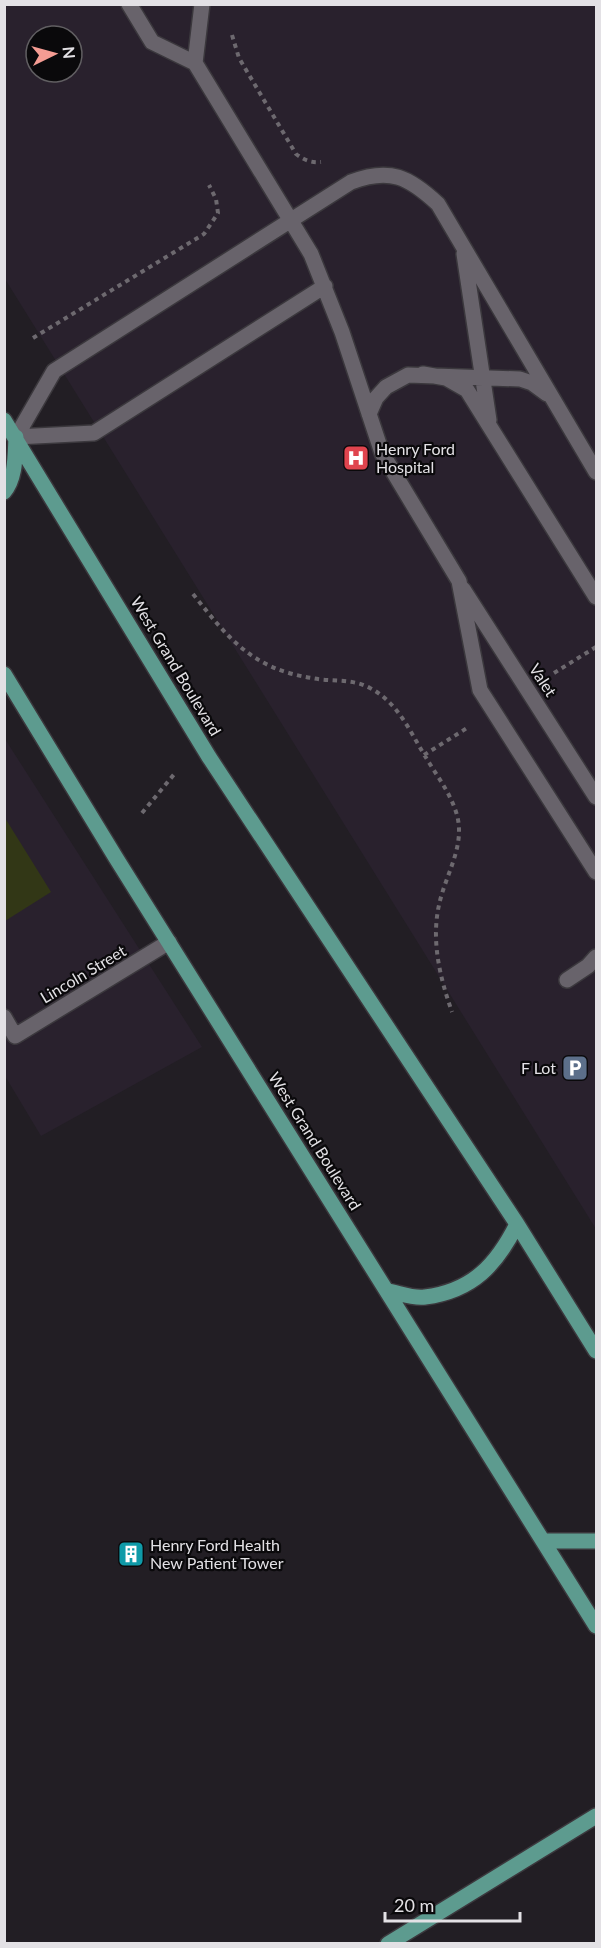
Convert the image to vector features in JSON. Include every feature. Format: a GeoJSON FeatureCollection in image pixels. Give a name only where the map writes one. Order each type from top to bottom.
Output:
{"type":"FeatureCollection","features":[{"type":"Feature","properties":{"kind":"main road","name":"West Grand Boulevard"},"geometry":{"type":"LineString","coordinates":[[4,420],[209,757],[517,1224],[597,1352]]}},
{"type":"Feature","properties":{"kind":"main road"},"geometry":{"type":"LineString","coordinates":[[4,492],[8,489],[14,469],[16,437]]}},
{"type":"Feature","properties":{"kind":"main road","name":"West Grand Boulevard"},"geometry":{"type":"LineString","coordinates":[[4,674],[597,1626]]}},
{"type":"Feature","properties":{"kind":"main road"},"geometry":{"type":"LineString","coordinates":[[388,1291],[423,1298],[454,1290],[484,1273],[504,1249],[517,1224]]}},
{"type":"Feature","properties":{"kind":"main road"},"geometry":{"type":"LineString","coordinates":[[544,1541],[597,1540]]}},
{"type":"Feature","properties":{"kind":"main road"},"geometry":{"type":"LineString","coordinates":[[388,1944],[597,1816]]}},
{"type":"Feature","properties":{"kind":"street"},"geometry":{"type":"LineString","coordinates":[[129,4],[152,42],[195,63],[202,4]]}},
{"type":"Feature","properties":{"kind":"street","name":"Valet"},"geometry":{"type":"LineString","coordinates":[[195,63],[311,254],[325,286],[382,453],[459,581],[597,797]]}},
{"type":"Feature","properties":{"kind":"street"},"geometry":{"type":"LineString","coordinates":[[16,437],[54,371],[351,182],[367,176],[384,174],[402,178],[419,186],[438,204],[597,472]]}},
{"type":"Feature","properties":{"kind":"street"},"geometry":{"type":"LineString","coordinates":[[462,246],[489,426]]}},
{"type":"Feature","properties":{"kind":"street"},"geometry":{"type":"LineString","coordinates":[[16,437],[94,432],[325,286]]}},
{"type":"Feature","properties":{"kind":"street"},"geometry":{"type":"LineString","coordinates":[[423,374],[446,378],[467,390],[597,597]]}},
{"type":"Feature","properties":{"kind":"street"},"geometry":{"type":"LineString","coordinates":[[369,414],[376,398],[386,387],[408,375],[520,379],[532,382],[552,398]]}},
{"type":"Feature","properties":{"kind":"street"},"geometry":{"type":"LineString","coordinates":[[459,581],[480,690],[597,872]]}},
{"type":"Feature","properties":{"kind":"street","name":"Lincoln Street"},"geometry":{"type":"LineString","coordinates":[[4,1017],[15,1036],[169,942]]}},
{"type":"Feature","properties":{"kind":"street"},"geometry":{"type":"LineString","coordinates":[[567,980],[597,957]]}},
{"type":"Feature","properties":{"kind":"path"},"geometry":{"type":"LineString","coordinates":[[33,338],[204,234],[218,213],[216,199],[209,185]]}},
{"type":"Feature","properties":{"kind":"path"},"geometry":{"type":"LineString","coordinates":[[193,594],[227,636],[249,655],[298,676],[327,681],[353,682],[368,686],[381,695],[401,715],[449,795],[459,821],[460,837],[439,906],[437,933],[438,963],[452,1012]]}},
{"type":"Feature","properties":{"kind":"path"},"geometry":{"type":"LineString","coordinates":[[142,813],[176,772]]}},
{"type":"Feature","properties":{"kind":"shaded area","name":"Henry Ford Hospital"},"geometry":{"type":"Polygon","coordinates":[[[5,5],[596,5],[596,1229],[5,279],[5,5]]]}},
{"type":"Feature","properties":{"kind":"shaded area"},"geometry":{"type":"Polygon","coordinates":[[[5,739],[202,1047],[41,1136],[5,1076],[5,739]]]}},
{"type":"Feature","properties":{"kind":"green space"},"geometry":{"type":"Polygon","coordinates":[[[5,818],[51,892],[4,921],[5,818]]]}},
{"type":"Feature","properties":{"kind":"place","name":"Henry Ford Hospital"},"geometry":{"type":"Point","coordinates":[356,458]}},
{"type":"Feature","properties":{"kind":"place","name":"F Lot"},"geometry":{"type":"Point","coordinates":[575,1068]}},
{"type":"Feature","properties":{"kind":"place","name":"Henry Ford Health New Patient Tower"},"geometry":{"type":"Point","coordinates":[131,1554]}}]}
